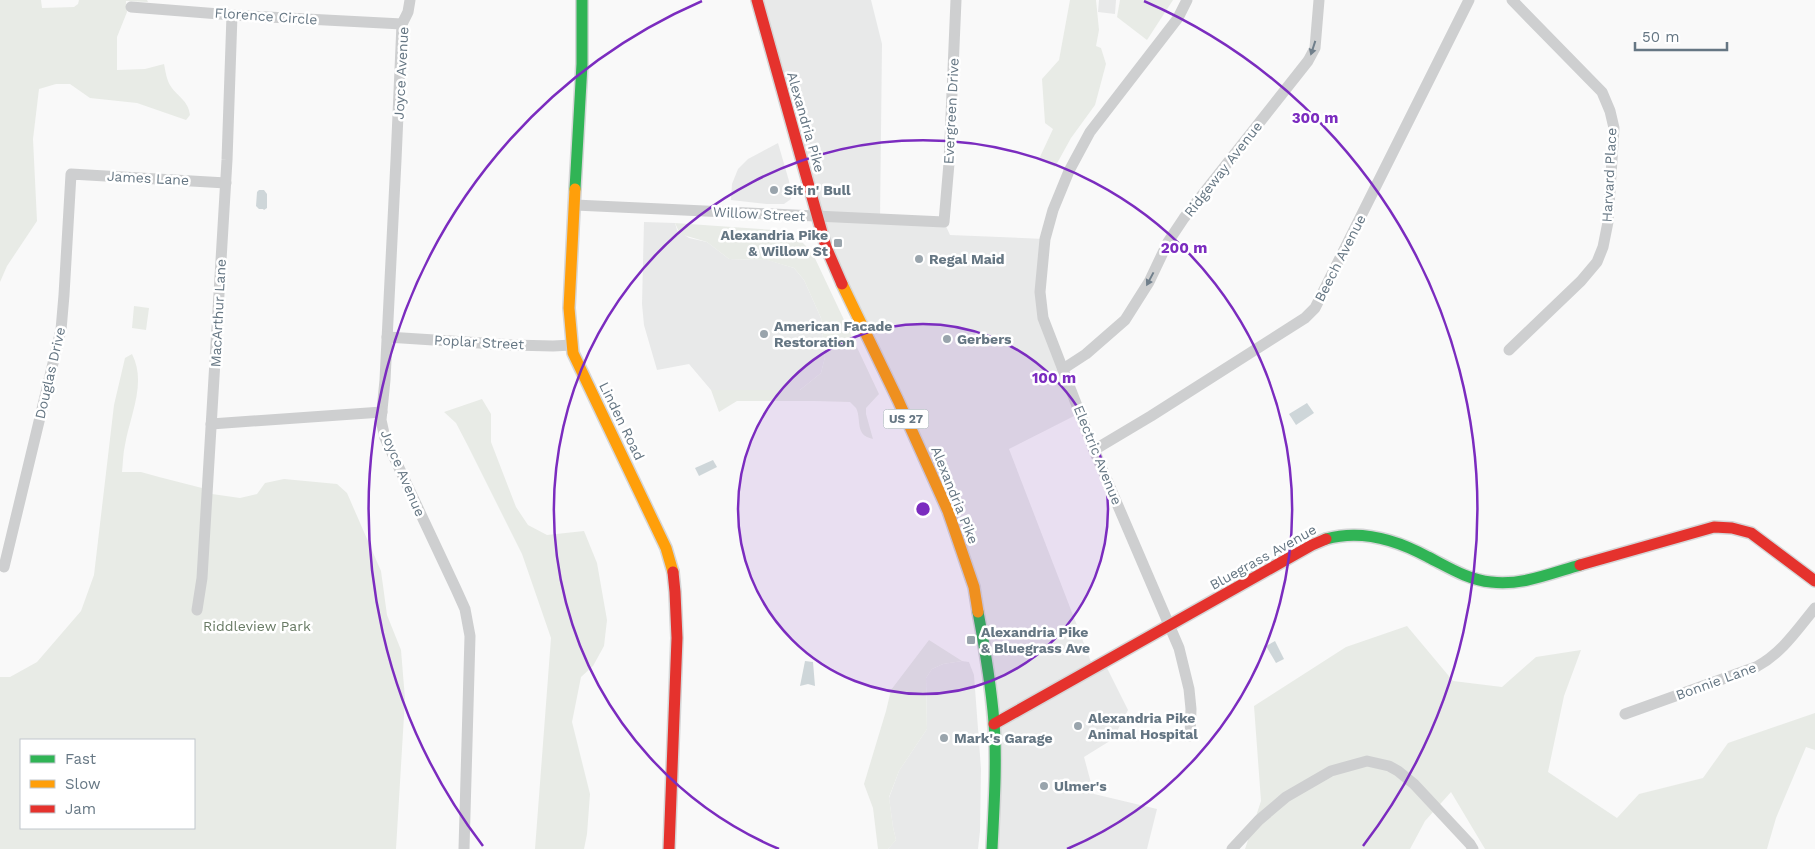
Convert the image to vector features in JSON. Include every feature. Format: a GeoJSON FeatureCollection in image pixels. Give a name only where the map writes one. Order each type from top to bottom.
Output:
{"type":"FeatureCollection","features":[{"type":"Feature","properties":{"kind":"street","name":"Joyce Avenue"},"geometry":{"type":"LineString","coordinates":[[410,0],[408,12],[402,24],[382,429],[465,609],[469,626],[470,666],[464,849]]}},
{"type":"Feature","properties":{"kind":"street","name":"Linden Road"},"geometry":{"type":"LineString","coordinates":[[582,0],[582,64],[569,294],[572,345],[573,352],[587,384],[666,548],[672,572],[676,604],[677,638],[669,849]]}},
{"type":"Feature","properties":{"kind":"street","name":"Alexandria Pike"},"geometry":{"type":"LineString","coordinates":[[757,0],[826,247],[948,511],[974,587],[989,672],[994,724],[992,849]]}},
{"type":"Feature","properties":{"kind":"street","name":"Evergreen Drive"},"geometry":{"type":"LineString","coordinates":[[944,222],[949,163],[956,0]]}},
{"type":"Feature","properties":{"kind":"street","name":"Electric Avenue"},"geometry":{"type":"LineString","coordinates":[[1187,0],[1178,18],[1090,132],[1068,170],[1053,210],[1045,239],[1040,280],[1043,318],[1094,450],[1179,648],[1189,689],[1191,709],[1190,736]]}},
{"type":"Feature","properties":{"kind":"street","name":"Ridgeway Avenue"},"geometry":{"type":"LineString","coordinates":[[1063,370],[1086,354],[1125,320],[1149,282],[1168,242],[1184,218],[1308,61],[1315,48],[1319,0]]}},
{"type":"Feature","properties":{"kind":"street","name":"Beech Avenue"},"geometry":{"type":"LineString","coordinates":[[1094,450],[1305,318],[1315,308],[1469,0]]}},
{"type":"Feature","properties":{"kind":"street","name":"Harvard Place"},"geometry":{"type":"LineString","coordinates":[[1509,350],[1581,281],[1598,258],[1603,247],[1608,222],[1614,128],[1610,111],[1602,92],[1512,0]]}},
{"type":"Feature","properties":{"kind":"street","name":"Florence Circle"},"geometry":{"type":"LineString","coordinates":[[131,7],[232,15],[402,24]]}},
{"type":"Feature","properties":{"kind":"street","name":"MacArthur Lane"},"geometry":{"type":"LineString","coordinates":[[198,610],[202,578],[226,183],[232,15]]}},
{"type":"Feature","properties":{"kind":"street","name":"James Lane"},"geometry":{"type":"LineString","coordinates":[[71,174],[226,183]]}},
{"type":"Feature","properties":{"kind":"street","name":"Douglas Drive"},"geometry":{"type":"LineString","coordinates":[[4,567],[60,330],[71,174]]}},
{"type":"Feature","properties":{"kind":"street","name":"Willow Street"},"geometry":{"type":"LineString","coordinates":[[575,205],[796,215],[818,218],[944,222]]}},
{"type":"Feature","properties":{"kind":"street","name":"Poplar Street"},"geometry":{"type":"LineString","coordinates":[[387,337],[512,345],[572,345]]}},
{"type":"Feature","properties":{"kind":"street"},"geometry":{"type":"LineString","coordinates":[[211,424],[382,412]]}},
{"type":"Feature","properties":{"kind":"street","name":"Bluegrass Avenue"},"geometry":{"type":"LineString","coordinates":[[994,724],[1321,541],[1330,538],[1371,536],[1388,540],[1417,551],[1466,576],[1501,583],[1519,582],[1714,527],[1732,528],[1751,534],[1815,581]]}},
{"type":"Feature","properties":{"kind":"street","name":"Bonnie Lane"},"geometry":{"type":"LineString","coordinates":[[1624,714],[1756,667],[1768,660],[1784,646],[1815,608]]}},
{"type":"Feature","properties":{"kind":"street"},"geometry":{"type":"LineString","coordinates":[[1232,849],[1259,820],[1286,797],[1331,771],[1349,764],[1367,761],[1389,766],[1414,784],[1441,810],[1473,849]]}},
{"type":"Feature","properties":{"kind":"shaded area"},"geometry":{"type":"Polygon","coordinates":[[[757,0],[871,0],[882,44],[880,220],[944,222],[950,235],[1045,239],[1040,292],[1080,413],[1009,449],[1093,667],[1104,662],[1128,710],[1113,739],[1084,757],[1094,794],[1157,809],[1147,849],[992,849],[994,805],[974,587],[848,298],[757,0]]]}},
{"type":"Feature","properties":{"kind":"shaded area"},"geometry":{"type":"Polygon","coordinates":[[[1099,0],[1116,0],[1115,14],[1098,12],[1099,0]]]}},
{"type":"Feature","properties":{"kind":"shaded area"},"geometry":{"type":"Polygon","coordinates":[[[778,143],[789,181],[791,199],[784,204],[731,200],[732,184],[738,169],[748,159],[778,143]]]}},
{"type":"Feature","properties":{"kind":"shaded area"},"geometry":{"type":"Polygon","coordinates":[[[264,190],[267,194],[267,208],[264,210],[256,206],[257,192],[264,190]]]}},
{"type":"Feature","properties":{"kind":"shaded area"},"geometry":{"type":"Polygon","coordinates":[[[644,222],[675,223],[677,230],[689,238],[707,242],[729,259],[768,260],[794,268],[804,280],[821,318],[825,357],[821,373],[800,390],[711,390],[689,364],[657,370],[644,325],[642,304],[644,222]]]}},
{"type":"Feature","properties":{"kind":"shaded area"},"geometry":{"type":"Polygon","coordinates":[[[1307,403],[1314,413],[1296,425],[1289,414],[1307,403]]]}},
{"type":"Feature","properties":{"kind":"shaded area"},"geometry":{"type":"Polygon","coordinates":[[[713,460],[717,467],[699,476],[695,468],[713,460]]]}},
{"type":"Feature","properties":{"kind":"shaded area"},"geometry":{"type":"Polygon","coordinates":[[[1275,641],[1284,659],[1276,663],[1266,646],[1275,641]]]}},
{"type":"Feature","properties":{"kind":"shaded area"},"geometry":{"type":"Polygon","coordinates":[[[805,661],[813,662],[815,686],[808,684],[800,686],[805,661]]]}},
{"type":"Feature","properties":{"kind":"shaded area"},"geometry":{"type":"Polygon","coordinates":[[[962,661],[969,662],[974,675],[981,769],[978,849],[888,849],[896,840],[889,798],[899,771],[927,729],[926,678],[932,669],[943,664],[962,661]]]}},
{"type":"Feature","properties":{"kind":"green space"},"geometry":{"type":"Polygon","coordinates":[[[0,0],[41,0],[42,8],[74,7],[78,4],[79,0],[147,0],[148,2],[126,1],[127,12],[117,37],[117,70],[145,69],[164,64],[168,81],[187,105],[190,115],[186,120],[137,103],[90,98],[70,84],[56,84],[39,89],[33,139],[37,221],[7,266],[0,282],[0,0]]]}},
{"type":"Feature","properties":{"kind":"green space"},"geometry":{"type":"Polygon","coordinates":[[[1070,0],[1096,0],[1099,30],[1096,46],[1101,48],[1106,64],[1095,105],[1071,138],[1055,167],[1039,159],[1053,129],[1045,123],[1042,79],[1059,60],[1070,0]]]}},
{"type":"Feature","properties":{"kind":"green space"},"geometry":{"type":"Polygon","coordinates":[[[1120,0],[1173,0],[1147,40],[1117,17],[1120,0]]]}},
{"type":"Feature","properties":{"kind":"green space"},"geometry":{"type":"Polygon","coordinates":[[[675,223],[774,230],[792,234],[812,252],[879,394],[866,408],[873,439],[867,437],[861,431],[858,413],[850,402],[737,401],[719,412],[711,390],[800,390],[821,373],[825,357],[821,318],[804,280],[794,268],[767,260],[729,259],[707,242],[680,234],[675,223]]]}},
{"type":"Feature","properties":{"kind":"green space"},"geometry":{"type":"Polygon","coordinates":[[[134,306],[149,308],[146,330],[132,328],[134,306]]]}},
{"type":"Feature","properties":{"kind":"green space","name":"Riddleview Park"},"geometry":{"type":"Polygon","coordinates":[[[132,354],[138,376],[138,388],[124,448],[122,472],[141,472],[202,488],[212,494],[240,498],[257,494],[265,483],[284,479],[337,484],[347,493],[381,571],[387,615],[401,650],[405,699],[396,849],[0,849],[0,677],[10,677],[37,662],[81,611],[94,575],[114,405],[125,358],[132,354]]]}},
{"type":"Feature","properties":{"kind":"green space"},"geometry":{"type":"Polygon","coordinates":[[[482,399],[491,414],[491,442],[516,507],[528,525],[547,535],[584,531],[597,563],[607,620],[604,646],[593,666],[581,677],[572,722],[590,794],[584,849],[535,849],[551,638],[522,554],[456,423],[444,412],[482,399]]]}},
{"type":"Feature","properties":{"kind":"green space"},"geometry":{"type":"Polygon","coordinates":[[[1407,626],[1453,681],[1502,687],[1536,657],[1581,650],[1564,696],[1548,772],[1617,818],[1639,794],[1703,778],[1728,743],[1815,713],[1815,750],[1806,747],[1776,818],[1767,849],[1485,849],[1451,792],[1425,821],[1410,849],[1245,849],[1261,801],[1254,706],[1346,647],[1407,626]]]}},
{"type":"Feature","properties":{"kind":"green space"},"geometry":{"type":"Polygon","coordinates":[[[929,640],[962,661],[943,664],[932,669],[926,678],[927,729],[899,771],[889,797],[896,840],[888,849],[878,849],[873,808],[864,784],[891,690],[929,640]]]}},
{"type":"Feature","properties":{"kind":"traffic: fast"},"geometry":{"type":"LineString","coordinates":[[575,189],[582,64],[582,0]]}},
{"type":"Feature","properties":{"kind":"traffic: fast"},"geometry":{"type":"LineString","coordinates":[[1326,539],[1352,535],[1391,541],[1416,551],[1466,576],[1491,582],[1502,583],[1525,580],[1580,565]]}},
{"type":"Feature","properties":{"kind":"traffic: fast"},"geometry":{"type":"LineString","coordinates":[[978,612],[991,694],[995,738],[992,849]]}},
{"type":"Feature","properties":{"kind":"traffic: slow"},"geometry":{"type":"LineString","coordinates":[[575,189],[569,308],[573,353],[666,548],[673,572]]}},
{"type":"Feature","properties":{"kind":"traffic: slow"},"geometry":{"type":"LineString","coordinates":[[842,284],[898,400],[948,511],[974,587],[978,612]]}},
{"type":"Feature","properties":{"kind":"traffic: jam"},"geometry":{"type":"LineString","coordinates":[[757,0],[826,247],[842,284]]}},
{"type":"Feature","properties":{"kind":"traffic: jam"},"geometry":{"type":"LineString","coordinates":[[1580,565],[1714,527],[1732,528],[1751,533],[1815,581]]}},
{"type":"Feature","properties":{"kind":"traffic: jam"},"geometry":{"type":"LineString","coordinates":[[994,724],[1312,545],[1326,539]]}},
{"type":"Feature","properties":{"kind":"traffic: jam"},"geometry":{"type":"LineString","coordinates":[[669,849],[677,638],[673,572]]}},
{"type":"Feature","properties":{"kind":"place","name":"Sit n' Bull"},"geometry":{"type":"Point","coordinates":[774,190]}},
{"type":"Feature","properties":{"kind":"place","name":"Alexandria Pike & Willow St"},"geometry":{"type":"Point","coordinates":[838,243]}},
{"type":"Feature","properties":{"kind":"place","name":"Regal Maid"},"geometry":{"type":"Point","coordinates":[919,259]}},
{"type":"Feature","properties":{"kind":"place","name":"American Facade Restoration"},"geometry":{"type":"Point","coordinates":[764,334]}},
{"type":"Feature","properties":{"kind":"place","name":"Gerbers"},"geometry":{"type":"Point","coordinates":[947,339]}},
{"type":"Feature","properties":{"kind":"place","name":"Alexandria Pike & Bluegrass Ave"},"geometry":{"type":"Point","coordinates":[971,640]}},
{"type":"Feature","properties":{"kind":"place","name":"Alexandria Pike Animal Hospital"},"geometry":{"type":"Point","coordinates":[1078,726]}},
{"type":"Feature","properties":{"kind":"place","name":"Mark's Garage"},"geometry":{"type":"Point","coordinates":[944,738]}},
{"type":"Feature","properties":{"kind":"place","name":"Ulmer's"},"geometry":{"type":"Point","coordinates":[1044,786]}}]}
